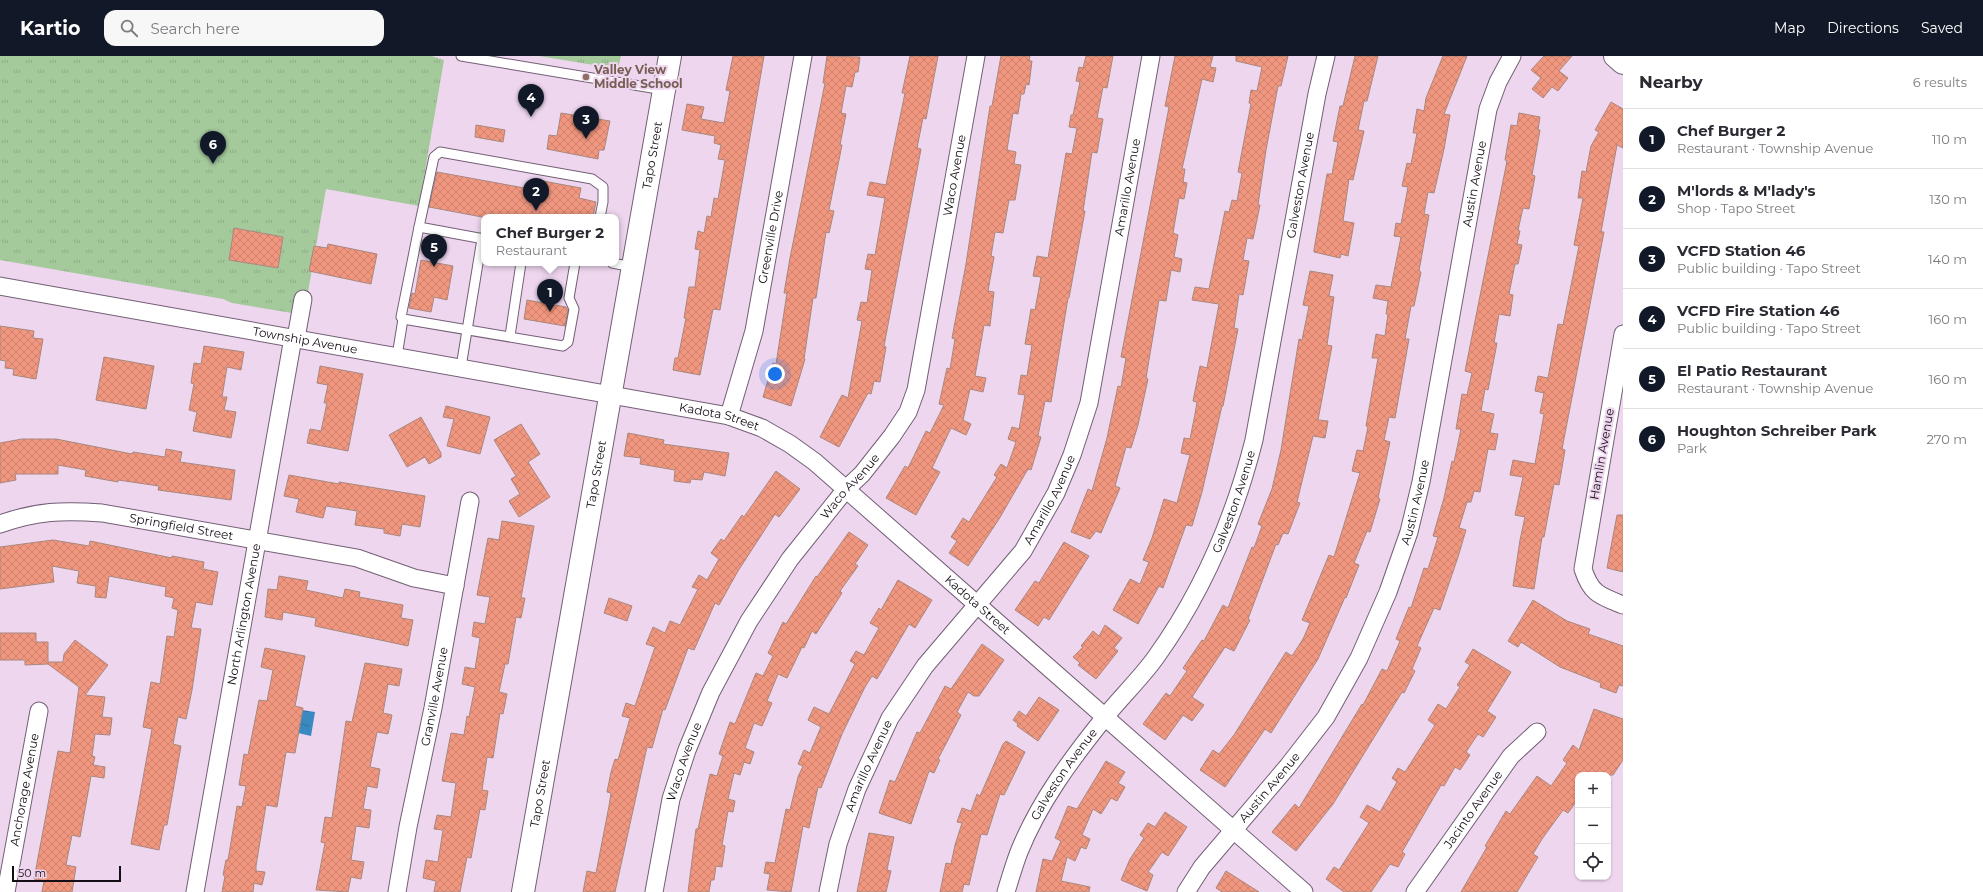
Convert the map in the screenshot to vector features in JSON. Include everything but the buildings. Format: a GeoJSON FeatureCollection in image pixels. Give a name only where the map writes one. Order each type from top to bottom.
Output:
{"type":"FeatureCollection","features":[{"type":"Feature","properties":{"kind":"street","name":"Tapo Street"},"geometry":{"type":"LineString","coordinates":[[523,892],[670,56]]}},
{"type":"Feature","properties":{"kind":"street","name":"Greenville Drive"},"geometry":{"type":"LineString","coordinates":[[729,416],[754,331],[803,56]]}},
{"type":"Feature","properties":{"kind":"street","name":"Waco Avenue"},"geometry":{"type":"LineString","coordinates":[[654,892],[671,799],[687,750],[711,692],[749,622],[790,559],[846,489],[862,474],[892,436],[908,412],[916,390],[976,56]]}},
{"type":"Feature","properties":{"kind":"street","name":"Amarillo Avenue"},"geometry":{"type":"LineString","coordinates":[[828,892],[838,844],[857,789],[890,718],[925,666],[977,603],[1023,551],[1056,493],[1072,455],[1089,403],[1151,56]]}},
{"type":"Feature","properties":{"kind":"street","name":"Galveston Avenue"},"geometry":{"type":"LineString","coordinates":[[1006,892],[1019,851],[1043,804],[1067,767],[1106,716],[1155,658],[1182,620],[1206,576],[1228,526],[1243,484],[1254,440],[1315,102],[1326,56]]}},
{"type":"Feature","properties":{"kind":"street","name":"Austin Avenue"},"geometry":{"type":"LineString","coordinates":[[1186,892],[1202,867],[1288,766],[1326,717],[1359,658],[1388,592],[1409,532],[1421,482],[1488,109],[1498,82],[1512,56]]}},
{"type":"Feature","properties":{"kind":"street"},"geometry":{"type":"LineString","coordinates":[[1615,56],[1623,63]]}},
{"type":"Feature","properties":{"kind":"street","name":"Township Avenue"},"geometry":{"type":"LineString","coordinates":[[0,286],[611,394]]}},
{"type":"Feature","properties":{"kind":"street","name":"North Arlington Avenue"},"geometry":{"type":"LineString","coordinates":[[195,892],[257,541],[302,299]]}},
{"type":"Feature","properties":{"kind":"street","name":"Hamlin Avenue"},"geometry":{"type":"LineString","coordinates":[[1623,334],[1583,559],[1584,574],[1588,584],[1602,597],[1623,605]]}},
{"type":"Feature","properties":{"kind":"street","name":"Kadota Street"},"geometry":{"type":"LineString","coordinates":[[611,394],[729,416],[762,428],[790,444],[815,462],[977,603],[1304,892]]}},
{"type":"Feature","properties":{"kind":"street","name":"Granville Avenue"},"geometry":{"type":"LineString","coordinates":[[397,892],[470,501]]}},
{"type":"Feature","properties":{"kind":"street","name":"Springfield Street"},"geometry":{"type":"LineString","coordinates":[[0,524],[24,516],[67,510],[102,513],[357,558],[414,578],[455,586]]}},
{"type":"Feature","properties":{"kind":"street","name":"Anchorage Avenue"},"geometry":{"type":"LineString","coordinates":[[6,892],[39,711]]}},
{"type":"Feature","properties":{"kind":"street","name":"Jacinto Avenue"},"geometry":{"type":"LineString","coordinates":[[1415,892],[1511,756],[1537,732]]}},
{"type":"Feature","properties":{"kind":"lane"},"geometry":{"type":"LineString","coordinates":[[461,56],[664,90]]}},
{"type":"Feature","properties":{"kind":"lane"},"geometry":{"type":"LineString","coordinates":[[397,356],[403,319],[401,317],[419,227],[434,157],[440,152],[592,179],[602,187],[603,202],[601,214]]}},
{"type":"Feature","properties":{"kind":"lane"},"geometry":{"type":"LineString","coordinates":[[419,227],[481,239]]}},
{"type":"Feature","properties":{"kind":"lane"},"geometry":{"type":"LineString","coordinates":[[461,367],[481,251]]}},
{"type":"Feature","properties":{"kind":"lane"},"geometry":{"type":"LineString","coordinates":[[619,264],[633,267]]}},
{"type":"Feature","properties":{"kind":"lane"},"geometry":{"type":"LineString","coordinates":[[510,336],[521,266]]}},
{"type":"Feature","properties":{"kind":"lane"},"geometry":{"type":"LineString","coordinates":[[403,319],[563,346],[568,342],[574,309],[569,298],[574,266]]}},
{"type":"Feature","properties":{"kind":"green space"},"geometry":{"type":"Polygon","coordinates":[[[0,56],[432,56],[444,60],[419,206],[326,189],[304,315],[232,303],[223,299],[0,260],[0,56]]]}},
{"type":"Feature","properties":{"kind":"green space"},"geometry":{"type":"Polygon","coordinates":[[[539,56],[621,56],[618,69],[539,56]]]}},
{"type":"Feature","properties":{"kind":"water"},"geometry":{"type":"Polygon","coordinates":[[[302,710],[315,712],[311,736],[298,733],[302,710]]]}},
{"type":"Feature","properties":{"kind":"place","name":"Valley View Middle School"},"geometry":{"type":"Point","coordinates":[586,77]}},
{"type":"Feature","properties":{"kind":"place","name":"VCFD Fire Station 46"},"geometry":{"type":"Point","coordinates":[531,117]}},
{"type":"Feature","properties":{"kind":"place","name":"VCFD Station 46"},"geometry":{"type":"Point","coordinates":[586,139]}},
{"type":"Feature","properties":{"kind":"place","name":"Houghton Schreiber Park"},"geometry":{"type":"Point","coordinates":[213,164]}},
{"type":"Feature","properties":{"kind":"place","name":"M'lords & M'lady's"},"geometry":{"type":"Point","coordinates":[536,211]}},
{"type":"Feature","properties":{"kind":"place","name":"El Patio Restaurant"},"geometry":{"type":"Point","coordinates":[434,267]}},
{"type":"Feature","properties":{"kind":"place","name":"Chef Burger 2"},"geometry":{"type":"Point","coordinates":[550,312]}}]}
